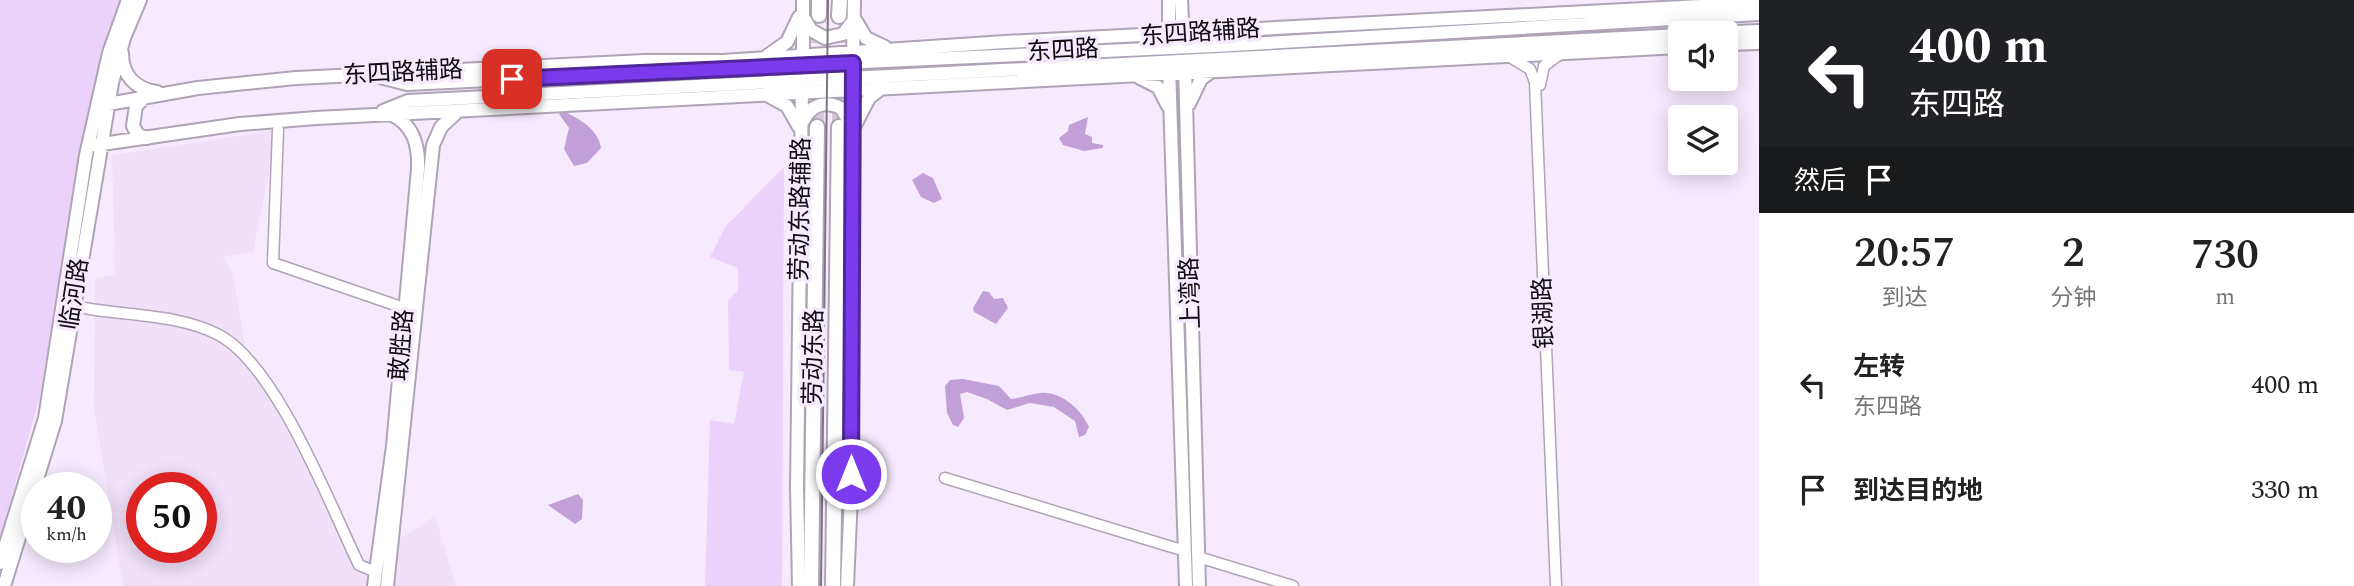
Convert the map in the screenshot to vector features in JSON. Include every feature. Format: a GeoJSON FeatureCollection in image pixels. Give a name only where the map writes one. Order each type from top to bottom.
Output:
{"type":"FeatureCollection","features":[{"type":"Feature","properties":{"kind":"highway"},"geometry":{"type":"LineString","coordinates":[[819,0],[819,15]]}},
{"type":"Feature","properties":{"kind":"highway"},"geometry":{"type":"LineString","coordinates":[[840,0],[850,11]]}},
{"type":"Feature","properties":{"kind":"highway","name":"劳动东路"},"geometry":{"type":"LineString","coordinates":[[809,126],[811,586]]}},
{"type":"Feature","properties":{"kind":"highway","name":"劳动东路"},"geometry":{"type":"LineString","coordinates":[[833,586],[848,131]]}},
{"type":"Feature","properties":{"kind":"main road","name":"临河路"},"geometry":{"type":"LineString","coordinates":[[0,563],[45,418],[114,35],[128,0]]}},
{"type":"Feature","properties":{"kind":"main road","name":"临河路"},"geometry":{"type":"LineString","coordinates":[[103,105],[140,0]]}},
{"type":"Feature","properties":{"kind":"main road"},"geometry":{"type":"LineString","coordinates":[[769,81],[776,78],[778,72],[765,62],[793,33],[803,0]]}},
{"type":"Feature","properties":{"kind":"main road","name":"劳动东路辅路"},"geometry":{"type":"LineString","coordinates":[[799,586],[797,487],[802,141],[809,126],[802,86],[803,0]]}},
{"type":"Feature","properties":{"kind":"main road"},"geometry":{"type":"LineString","coordinates":[[1110,49],[1140,37],[1158,26],[1174,1],[1195,24],[1220,31]]}},
{"type":"Feature","properties":{"kind":"main road","name":"上湾路"},"geometry":{"type":"LineString","coordinates":[[1174,1],[1176,40],[1185,67],[1199,586]]}},
{"type":"Feature","properties":{"kind":"main road","name":"东四路辅路"},"geometry":{"type":"LineString","coordinates":[[853,57],[896,49],[1140,37],[1176,40],[1220,31],[1759,3]]}},
{"type":"Feature","properties":{"kind":"main road"},"geometry":{"type":"LineString","coordinates":[[803,14],[807,27],[825,38],[843,34],[850,11]]}},
{"type":"Feature","properties":{"kind":"main road"},"geometry":{"type":"LineString","coordinates":[[850,11],[866,38],[877,45],[896,49]]}},
{"type":"Feature","properties":{"kind":"main road","name":"劳动东路辅路"},"geometry":{"type":"LineString","coordinates":[[847,586],[851,463],[848,131],[853,83],[850,11]]}},
{"type":"Feature","properties":{"kind":"main road","name":"东四路"},"geometry":{"type":"LineString","coordinates":[[369,74],[407,85],[699,70],[765,62],[853,57],[1076,51],[1176,40],[1324,37],[1759,14]]}},
{"type":"Feature","properties":{"kind":"main road"},"geometry":{"type":"LineString","coordinates":[[1284,27],[1324,37]]}},
{"type":"Feature","properties":{"kind":"main road"},"geometry":{"type":"LineString","coordinates":[[1738,32],[1759,31]]}},
{"type":"Feature","properties":{"kind":"main road","name":"东四路"},"geometry":{"type":"LineString","coordinates":[[853,83],[914,75],[1185,67],[1241,59],[1668,36]]}},
{"type":"Feature","properties":{"kind":"main road","name":"上湾路"},"geometry":{"type":"LineString","coordinates":[[1176,40],[1169,67],[1186,586]]}},
{"type":"Feature","properties":{"kind":"main road"},"geometry":{"type":"LineString","coordinates":[[1023,42],[1076,51]]}},
{"type":"Feature","properties":{"kind":"main road"},"geometry":{"type":"LineString","coordinates":[[1738,44],[1759,43]]}},
{"type":"Feature","properties":{"kind":"main road"},"geometry":{"type":"LineString","coordinates":[[122,45],[122,65],[130,79],[142,89],[171,92]]}},
{"type":"Feature","properties":{"kind":"main road","name":"东四路辅路"},"geometry":{"type":"LineString","coordinates":[[1185,67],[1215,70],[1668,48]]}},
{"type":"Feature","properties":{"kind":"main road"},"geometry":{"type":"LineString","coordinates":[[1282,57],[1322,65]]}},
{"type":"Feature","properties":{"kind":"main road"},"geometry":{"type":"LineString","coordinates":[[1187,114],[1196,86],[1215,70],[1241,59]]}},
{"type":"Feature","properties":{"kind":"main road","name":"东四路辅路"},"geometry":{"type":"LineString","coordinates":[[103,105],[171,92],[259,81],[656,61],[765,62]]}},
{"type":"Feature","properties":{"kind":"main road"},"geometry":{"type":"LineString","coordinates":[[656,61],[699,70]]}},
{"type":"Feature","properties":{"kind":"main road","name":"东四路辅路"},"geometry":{"type":"LineString","coordinates":[[94,145],[265,122],[763,94],[802,86],[853,83],[885,87],[978,85],[1129,76],[1169,67]]}},
{"type":"Feature","properties":{"kind":"main road"},"geometry":{"type":"LineString","coordinates":[[848,131],[874,92],[914,75]]}},
{"type":"Feature","properties":{"kind":"main road"},"geometry":{"type":"LineString","coordinates":[[932,75],[978,85]]}},
{"type":"Feature","properties":{"kind":"main road"},"geometry":{"type":"LineString","coordinates":[[1129,76],[1153,82],[1170,114]]}},
{"type":"Feature","properties":{"kind":"main road"},"geometry":{"type":"LineString","coordinates":[[373,115],[408,101],[769,81],[802,86]]}},
{"type":"Feature","properties":{"kind":"main road"},"geometry":{"type":"LineString","coordinates":[[662,87],[709,97]]}},
{"type":"Feature","properties":{"kind":"main road"},"geometry":{"type":"LineString","coordinates":[[763,94],[781,100],[793,112],[802,141]]}},
{"type":"Feature","properties":{"kind":"main road"},"geometry":{"type":"LineString","coordinates":[[145,97],[136,106],[134,126],[138,135],[147,138]]}},
{"type":"Feature","properties":{"kind":"main road"},"geometry":{"type":"LineString","coordinates":[[809,126],[810,110],[825,104],[841,108],[848,131]]}},
{"type":"Feature","properties":{"kind":"main road","name":"敢胜路"},"geometry":{"type":"LineString","coordinates":[[387,586],[433,145],[440,127],[457,112]]}},
{"type":"Feature","properties":{"kind":"main road","name":"敢胜路"},"geometry":{"type":"LineString","coordinates":[[374,586],[393,446],[419,159],[417,142],[410,130],[400,118],[391,114]]}},
{"type":"Feature","properties":{"kind":"main road"},"geometry":{"type":"LineString","coordinates":[[94,177],[105,153],[121,141]]}},
{"type":"Feature","properties":{"kind":"main road","name":"临河路"},"geometry":{"type":"LineString","coordinates":[[4,586],[55,421],[94,177],[94,145]]}},
{"type":"Feature","properties":{"kind":"street","name":"银湖路"},"geometry":{"type":"LineString","coordinates":[[1558,586],[1540,82],[1544,65],[1562,53]]}},
{"type":"Feature","properties":{"kind":"street","name":"银湖路"},"geometry":{"type":"LineString","coordinates":[[1506,56],[1525,64],[1534,74],[1535,82],[1558,586]]}},
{"type":"Feature","properties":{"kind":"street"},"geometry":{"type":"LineString","coordinates":[[278,130],[273,263],[283,269],[404,308]]}},
{"type":"Feature","properties":{"kind":"street"},"geometry":{"type":"LineString","coordinates":[[84,308],[177,321],[219,335],[247,356],[289,419],[359,565],[376,572]]}},
{"type":"Feature","properties":{"kind":"street"},"geometry":{"type":"LineString","coordinates":[[945,478],[1185,551]]}},
{"type":"Feature","properties":{"kind":"street"},"geometry":{"type":"LineString","coordinates":[[1198,557],[1293,586]]}},
{"type":"Feature","properties":{"kind":"shaded area"},"geometry":{"type":"Polygon","coordinates":[[[0,0],[122,0],[102,60],[77,170],[40,396],[0,538],[0,0]]]}},
{"type":"Feature","properties":{"kind":"shaded area"},"geometry":{"type":"Polygon","coordinates":[[[563,111],[587,125],[599,141],[601,148],[587,163],[574,166],[564,149],[569,128],[559,114],[563,111]]]}},
{"type":"Feature","properties":{"kind":"shaded area"},"geometry":{"type":"Polygon","coordinates":[[[1088,117],[1085,134],[1092,137],[1092,143],[1103,145],[1103,148],[1084,151],[1063,145],[1059,138],[1068,131],[1069,125],[1088,117]]]}},
{"type":"Feature","properties":{"kind":"shaded area"},"geometry":{"type":"Polygon","coordinates":[[[278,130],[253,252],[223,257],[233,274],[247,356],[359,565],[435,516],[456,586],[123,586],[112,519],[112,472],[104,472],[94,409],[95,279],[115,274],[112,155],[278,130]]]}},
{"type":"Feature","properties":{"kind":"shaded area"},"geometry":{"type":"Polygon","coordinates":[[[784,167],[782,586],[705,586],[710,420],[734,424],[744,372],[729,370],[728,301],[738,290],[738,268],[710,257],[725,227],[784,167]]]}},
{"type":"Feature","properties":{"kind":"shaded area"},"geometry":{"type":"Polygon","coordinates":[[[923,173],[933,178],[942,199],[934,203],[921,197],[912,180],[923,173]]]}},
{"type":"Feature","properties":{"kind":"shaded area"},"geometry":{"type":"Polygon","coordinates":[[[983,291],[989,292],[994,299],[1003,298],[1008,308],[996,324],[974,312],[973,308],[983,291]]]}},
{"type":"Feature","properties":{"kind":"shaded area"},"geometry":{"type":"Polygon","coordinates":[[[963,379],[999,386],[1011,399],[1040,393],[1063,398],[1076,408],[1089,427],[1085,435],[1079,437],[1075,421],[1054,407],[1030,403],[1007,410],[967,392],[960,394],[964,418],[958,427],[953,425],[947,413],[945,386],[950,380],[963,379]]]}},
{"type":"Feature","properties":{"kind":"shaded area"},"geometry":{"type":"Polygon","coordinates":[[[578,494],[583,500],[582,519],[575,524],[548,505],[578,494]]]}},
{"type":"Feature","properties":{"kind":"tunnel"},"geometry":{"type":"LineString","coordinates":[[817,127],[819,15]]}},
{"type":"Feature","properties":{"kind":"tunnel"},"geometry":{"type":"LineString","coordinates":[[839,16],[839,127]]}},
{"type":"Feature","properties":{"kind":"railway"},"geometry":{"type":"LineString","coordinates":[[821,586],[828,0]]}},
{"type":"Feature","properties":{"kind":"route"},"geometry":{"type":"LineString","coordinates":[[512,79],[853,63],[851,474]]}}]}
